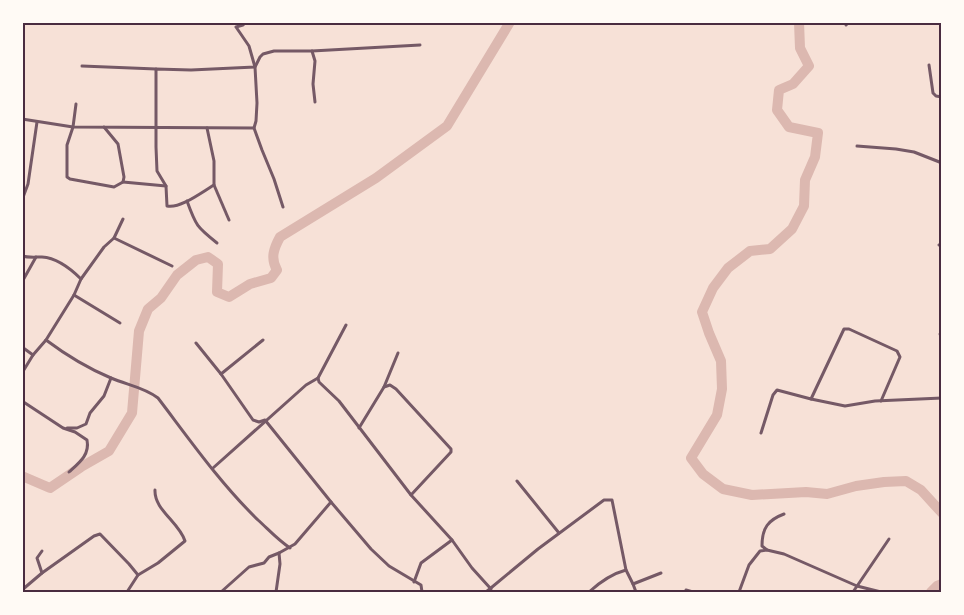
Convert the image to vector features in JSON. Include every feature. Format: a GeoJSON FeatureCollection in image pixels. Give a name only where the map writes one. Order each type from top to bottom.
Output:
{"type":"FeatureCollection","features":[{"type":"Feature","properties":{"kind":"street"},"geometry":{"type":"LineString","coordinates":[[235,25],[243,25],[246,22]]}},
{"type":"Feature","properties":{"kind":"street"},"geometry":{"type":"LineString","coordinates":[[235,25],[249,46],[255,67],[257,103],[254,128],[283,207]]}},
{"type":"Feature","properties":{"kind":"street"},"geometry":{"type":"LineString","coordinates":[[255,67],[263,54],[274,51],[420,45]]}},
{"type":"Feature","properties":{"kind":"street"},"geometry":{"type":"LineString","coordinates":[[312,51],[315,61],[313,84],[315,102]]}},
{"type":"Feature","properties":{"kind":"street"},"geometry":{"type":"LineString","coordinates":[[929,65],[933,93],[942,97]]}},
{"type":"Feature","properties":{"kind":"street"},"geometry":{"type":"LineString","coordinates":[[82,66],[191,70],[255,67]]}},
{"type":"Feature","properties":{"kind":"street"},"geometry":{"type":"LineString","coordinates":[[156,69],[157,171],[166,186],[167,206],[172,207],[187,201],[214,185]]}},
{"type":"Feature","properties":{"kind":"street"},"geometry":{"type":"LineString","coordinates":[[76,104],[73,127],[67,145],[67,177],[114,187],[123,182],[166,186]]}},
{"type":"Feature","properties":{"kind":"street"},"geometry":{"type":"LineString","coordinates":[[22,119],[73,127],[254,128]]}},
{"type":"Feature","properties":{"kind":"street"},"geometry":{"type":"LineString","coordinates":[[22,200],[28,184],[37,122]]}},
{"type":"Feature","properties":{"kind":"street"},"geometry":{"type":"LineString","coordinates":[[104,127],[118,144],[122,158],[123,182]]}},
{"type":"Feature","properties":{"kind":"street"},"geometry":{"type":"LineString","coordinates":[[207,129],[214,160],[214,185],[229,219]]}},
{"type":"Feature","properties":{"kind":"street"},"geometry":{"type":"LineString","coordinates":[[857,146],[914,152],[942,163]]}},
{"type":"Feature","properties":{"kind":"street"},"geometry":{"type":"LineString","coordinates":[[187,201],[199,229],[217,243]]}},
{"type":"Feature","properties":{"kind":"street"},"geometry":{"type":"LineString","coordinates":[[22,373],[46,340],[74,295],[81,279],[104,247],[114,238],[123,219]]}},
{"type":"Feature","properties":{"kind":"street"},"geometry":{"type":"LineString","coordinates":[[114,238],[172,266]]}},
{"type":"Feature","properties":{"kind":"street"},"geometry":{"type":"LineString","coordinates":[[22,256],[45,257],[70,269],[81,279]]}},
{"type":"Feature","properties":{"kind":"street"},"geometry":{"type":"LineString","coordinates":[[22,282],[36,257]]}},
{"type":"Feature","properties":{"kind":"street"},"geometry":{"type":"LineString","coordinates":[[74,295],[120,323]]}},
{"type":"Feature","properties":{"kind":"street"},"geometry":{"type":"LineString","coordinates":[[213,468],[265,420],[306,385],[318,378],[346,325]]}},
{"type":"Feature","properties":{"kind":"street"},"geometry":{"type":"LineString","coordinates":[[811,399],[844,329],[849,329],[897,351],[900,357],[881,401]]}},
{"type":"Feature","properties":{"kind":"street"},"geometry":{"type":"LineString","coordinates":[[46,340],[72,359],[111,378],[149,390],[159,398],[223,483],[281,542],[290,548]]}},
{"type":"Feature","properties":{"kind":"street"},"geometry":{"type":"LineString","coordinates":[[221,374],[263,340]]}},
{"type":"Feature","properties":{"kind":"street"},"geometry":{"type":"LineString","coordinates":[[196,343],[253,420],[259,422],[265,420]]}},
{"type":"Feature","properties":{"kind":"street"},"geometry":{"type":"LineString","coordinates":[[22,346],[33,356]]}},
{"type":"Feature","properties":{"kind":"street"},"geometry":{"type":"LineString","coordinates":[[359,428],[384,387],[398,353]]}},
{"type":"Feature","properties":{"kind":"street"},"geometry":{"type":"LineString","coordinates":[[63,428],[77,428],[86,424],[90,413],[104,396],[111,378]]}},
{"type":"Feature","properties":{"kind":"street"},"geometry":{"type":"LineString","coordinates":[[318,378],[319,382],[339,401],[411,495],[452,540],[491,589]]}},
{"type":"Feature","properties":{"kind":"street"},"geometry":{"type":"LineString","coordinates":[[384,387],[390,385],[396,389],[451,449],[451,453],[411,495]]}},
{"type":"Feature","properties":{"kind":"street"},"geometry":{"type":"LineString","coordinates":[[761,434],[773,395],[777,390],[845,406],[881,401],[942,398]]}},
{"type":"Feature","properties":{"kind":"street"},"geometry":{"type":"LineString","coordinates":[[22,401],[63,428],[87,440],[89,449],[69,472]]}},
{"type":"Feature","properties":{"kind":"street"},"geometry":{"type":"LineString","coordinates":[[265,420],[371,549],[389,566],[421,585],[423,592]]}},
{"type":"Feature","properties":{"kind":"street"},"geometry":{"type":"LineString","coordinates":[[518,481],[559,533]]}},
{"type":"Feature","properties":{"kind":"street"},"geometry":{"type":"LineString","coordinates":[[126,592],[138,575],[158,563],[185,541],[183,534],[160,507],[155,489]]}},
{"type":"Feature","properties":{"kind":"street"},"geometry":{"type":"LineString","coordinates":[[486,592],[604,500],[612,500],[626,570],[636,592]]}},
{"type":"Feature","properties":{"kind":"street"},"geometry":{"type":"LineString","coordinates":[[224,592],[249,567],[264,563],[269,556],[295,544],[331,502]]}},
{"type":"Feature","properties":{"kind":"street"},"geometry":{"type":"LineString","coordinates":[[767,550],[762,546],[767,525],[773,518],[783,514]]}},
{"type":"Feature","properties":{"kind":"street"},"geometry":{"type":"LineString","coordinates":[[22,590],[42,573],[100,534],[138,575]]}},
{"type":"Feature","properties":{"kind":"street"},"geometry":{"type":"LineString","coordinates":[[854,592],[890,539]]}},
{"type":"Feature","properties":{"kind":"street"},"geometry":{"type":"LineString","coordinates":[[414,582],[421,563],[452,540]]}},
{"type":"Feature","properties":{"kind":"street"},"geometry":{"type":"LineString","coordinates":[[738,592],[749,565],[760,551],[767,550],[784,554],[857,586],[881,592]]}},
{"type":"Feature","properties":{"kind":"street"},"geometry":{"type":"LineString","coordinates":[[42,551],[37,558],[42,573]]}},
{"type":"Feature","properties":{"kind":"street"},"geometry":{"type":"LineString","coordinates":[[276,592],[280,564],[279,553]]}},
{"type":"Feature","properties":{"kind":"street"},"geometry":{"type":"LineString","coordinates":[[589,592],[602,581],[626,570]]}},
{"type":"Feature","properties":{"kind":"street"},"geometry":{"type":"LineString","coordinates":[[633,584],[662,573]]}},
{"type":"Feature","properties":{"kind":"street"},"geometry":{"type":"LineString","coordinates":[[686,590],[693,592]]}},
{"type":"Feature","properties":{"kind":"waterway"},"geometry":{"type":"LineString","coordinates":[[22,476],[50,488],[109,451],[132,413],[139,331],[148,309],[161,298],[177,275],[196,260],[208,257],[218,264],[217,292],[229,297],[250,284],[271,278],[277,270],[274,253],[280,237],[376,178],[447,126],[510,22]]}},
{"type":"Feature","properties":{"kind":"waterway"},"geometry":{"type":"LineString","coordinates":[[799,22],[800,48],[809,66],[793,84],[779,90],[777,110],[789,127],[818,133],[815,157],[805,180],[804,206],[792,229],[770,249],[750,251],[728,268],[713,288],[702,312],[721,361],[722,389],[717,415],[691,458],[703,474],[723,489],[752,495],[806,492],[827,494],[856,486],[906,481],[921,490],[942,513]]}},
{"type":"Feature","properties":{"kind":"waterway"},"geometry":{"type":"LineString","coordinates":[[931,592],[942,584]]}}]}
